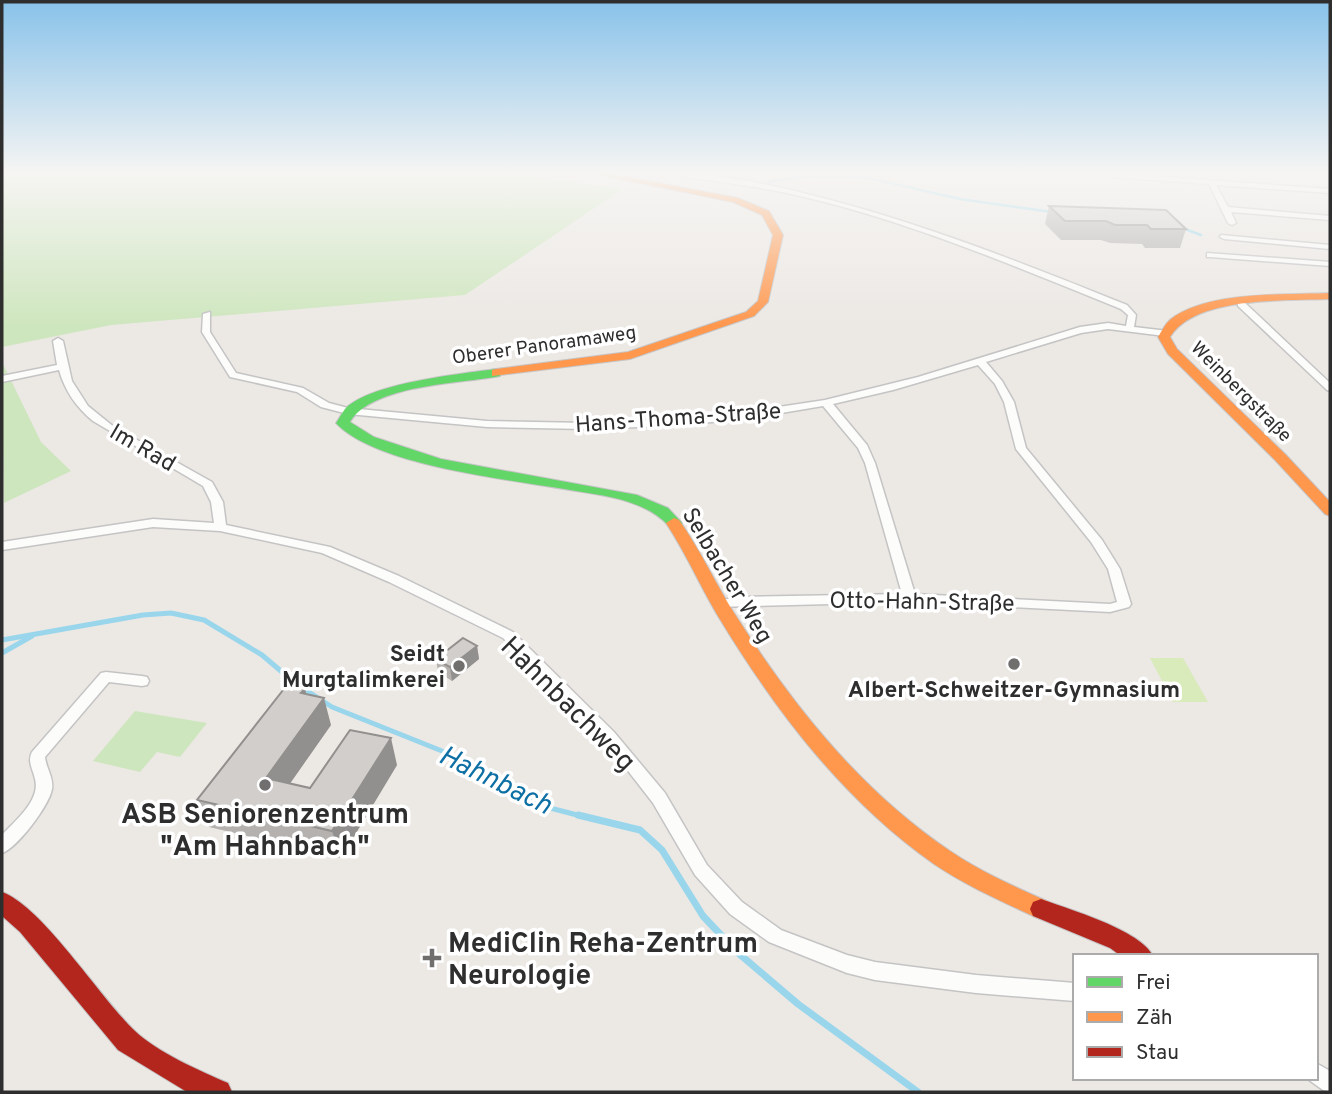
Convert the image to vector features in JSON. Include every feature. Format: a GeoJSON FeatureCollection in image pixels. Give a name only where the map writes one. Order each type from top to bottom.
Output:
{"type":"FeatureCollection","features":[{"type":"Feature","properties":{"kind":"street","name":"Oberer Panoramaweg"},"geometry":{"type":"LineString","coordinates":[[348,411],[370,398],[457,377],[596,360],[648,350],[739,319],[763,302],[778,235],[772,224]]}},
{"type":"Feature","properties":{"kind":"street"},"geometry":{"type":"LineString","coordinates":[[906,224],[1014,262],[1124,307],[1132,315],[1130,327]]}},
{"type":"Feature","properties":{"kind":"street"},"geometry":{"type":"LineString","coordinates":[[1224,237],[1330,247]]}},
{"type":"Feature","properties":{"kind":"street"},"geometry":{"type":"LineString","coordinates":[[1210,255],[1330,264]]}},
{"type":"Feature","properties":{"kind":"street","name":"Weinbergstraße"},"geometry":{"type":"LineString","coordinates":[[1330,296],[1207,307],[1186,314],[1172,323],[1165,333],[1166,343],[1172,351],[1271,448],[1330,511]]}},
{"type":"Feature","properties":{"kind":"street"},"geometry":{"type":"LineString","coordinates":[[1241,304],[1330,388]]}},
{"type":"Feature","properties":{"kind":"street"},"geometry":{"type":"LineString","coordinates":[[207,314],[206,332],[233,375],[300,390],[325,405],[348,411]]}},
{"type":"Feature","properties":{"kind":"street","name":"Hans-Thoma-Straße"},"geometry":{"type":"LineString","coordinates":[[348,411],[504,425],[558,426],[742,416],[826,402],[911,383],[1080,330],[1130,327],[1165,333]]}},
{"type":"Feature","properties":{"kind":"street","name":"Im Rad"},"geometry":{"type":"LineString","coordinates":[[58,341],[60,367],[76,401],[92,418],[208,484],[216,502],[220,527]]}},
{"type":"Feature","properties":{"kind":"street","name":"Otto-Hahn-Straße"},"geometry":{"type":"LineString","coordinates":[[720,604],[740,601],[910,598],[1110,608],[1124,604],[1114,569],[1096,540],[1021,449],[1009,402],[999,383],[980,362]]}},
{"type":"Feature","properties":{"kind":"street"},"geometry":{"type":"LineString","coordinates":[[2,379],[60,367]]}},
{"type":"Feature","properties":{"kind":"street"},"geometry":{"type":"LineString","coordinates":[[826,402],[863,447],[870,463],[910,598]]}},
{"type":"Feature","properties":{"kind":"street","name":"Selbacher Weg"},"geometry":{"type":"LineString","coordinates":[[348,411],[343,423],[348,430],[387,447],[459,464],[589,487],[659,508],[677,526],[720,604],[772,688],[838,769],[880,813],[924,848],[966,875],[1009,897],[1112,939],[1139,954]]}},
{"type":"Feature","properties":{"kind":"street","name":"Hahnbachweg"},"geometry":{"type":"LineString","coordinates":[[2,545],[153,523],[220,527],[326,550],[404,584],[508,635],[609,736],[659,798],[701,870],[736,908],[775,936],[847,964],[874,971],[976,984],[1073,992]]}},
{"type":"Feature","properties":{"kind":"street"},"geometry":{"type":"LineString","coordinates":[[2,846],[42,798],[44,781],[37,770],[37,756],[106,677],[142,681]]}},
{"type":"Feature","properties":{"kind":"street"},"geometry":{"type":"LineString","coordinates":[[2,902],[28,925],[127,1041],[187,1079],[219,1092]]}},
{"type":"Feature","properties":{"kind":"green space"},"geometry":{"type":"Polygon","coordinates":[[[2,224],[571,224],[465,295],[111,325],[2,347],[2,224]]]}},
{"type":"Feature","properties":{"kind":"green space"},"geometry":{"type":"Polygon","coordinates":[[[2,362],[41,442],[71,471],[4,503],[2,362]]]}},
{"type":"Feature","properties":{"kind":"green space"},"geometry":{"type":"Polygon","coordinates":[[[1150,658],[1183,658],[1208,702],[1173,702],[1150,658]]]}},
{"type":"Feature","properties":{"kind":"green space"},"geometry":{"type":"Polygon","coordinates":[[[135,711],[207,723],[180,757],[157,752],[140,772],[93,761],[135,711]]]}},
{"type":"Feature","properties":{"kind":"building"},"geometry":{"type":"Polygon","coordinates":[[[1113,224],[1181,224],[1186,229],[1151,229],[1147,225],[1113,224]]]}},
{"type":"Feature","properties":{"kind":"building"},"geometry":{"type":"Polygon","coordinates":[[[463,638],[477,646],[450,667],[436,659],[463,638]]]}},
{"type":"Feature","properties":{"kind":"building"},"geometry":{"type":"Polygon","coordinates":[[[287,685],[305,689],[301,693],[324,698],[266,778],[310,788],[350,730],[391,738],[332,831],[197,800],[287,685]]]}},
{"type":"Feature","properties":{"kind":"waterway"},"geometry":{"type":"LineString","coordinates":[[1182,228],[1201,235]]}},
{"type":"Feature","properties":{"kind":"waterway","name":"Hahnbach"},"geometry":{"type":"LineString","coordinates":[[2,640],[143,615],[171,613],[204,620],[262,655],[295,683],[332,707],[462,759],[550,808],[585,817]]}},
{"type":"Feature","properties":{"kind":"waterway"},"geometry":{"type":"LineString","coordinates":[[2,653],[32,636]]}},
{"type":"Feature","properties":{"kind":"waterway","name":"Hahnbach"},"geometry":{"type":"LineString","coordinates":[[578,815],[640,830],[662,850],[703,916],[737,952],[798,1004],[918,1092]]}},
{"type":"Feature","properties":{"kind":"traffic: fast"},"geometry":{"type":"LineString","coordinates":[[496,373],[386,393],[365,401],[350,411],[343,423],[369,439],[439,462],[632,498],[663,511],[674,523]]}},
{"type":"Feature","properties":{"kind":"traffic: slow"},"geometry":{"type":"LineString","coordinates":[[496,373],[630,355],[750,314],[763,302],[778,235],[772,224]]}},
{"type":"Feature","properties":{"kind":"traffic: slow"},"geometry":{"type":"LineString","coordinates":[[1330,296],[1248,300],[1204,308],[1186,314],[1173,323],[1164,337],[1172,351],[1280,457],[1330,511]]}},
{"type":"Feature","properties":{"kind":"traffic: slow"},"geometry":{"type":"LineString","coordinates":[[674,523],[757,663],[823,750],[860,789],[900,825],[943,858],[990,886],[1041,909]]}},
{"type":"Feature","properties":{"kind":"traffic: jam"},"geometry":{"type":"LineString","coordinates":[[2,902],[28,925],[127,1041],[187,1079],[219,1092]]}},
{"type":"Feature","properties":{"kind":"traffic: jam"},"geometry":{"type":"LineString","coordinates":[[1041,909],[1118,940],[1138,954]]}},
{"type":"Feature","properties":{"kind":"place","name":"Albert-Schweitzer-Gymnasium"},"geometry":{"type":"Point","coordinates":[1014,664]}},
{"type":"Feature","properties":{"kind":"place","name":"Seidt Murgtalimkerei"},"geometry":{"type":"Point","coordinates":[459,666]}},
{"type":"Feature","properties":{"kind":"place","name":"ASB Seniorenzentrum \"Am Hahnbach\""},"geometry":{"type":"Point","coordinates":[265,785]}},
{"type":"Feature","properties":{"kind":"place","name":"MediClin Reha-Zentrum Neurologie"},"geometry":{"type":"Point","coordinates":[432,958]}}]}
